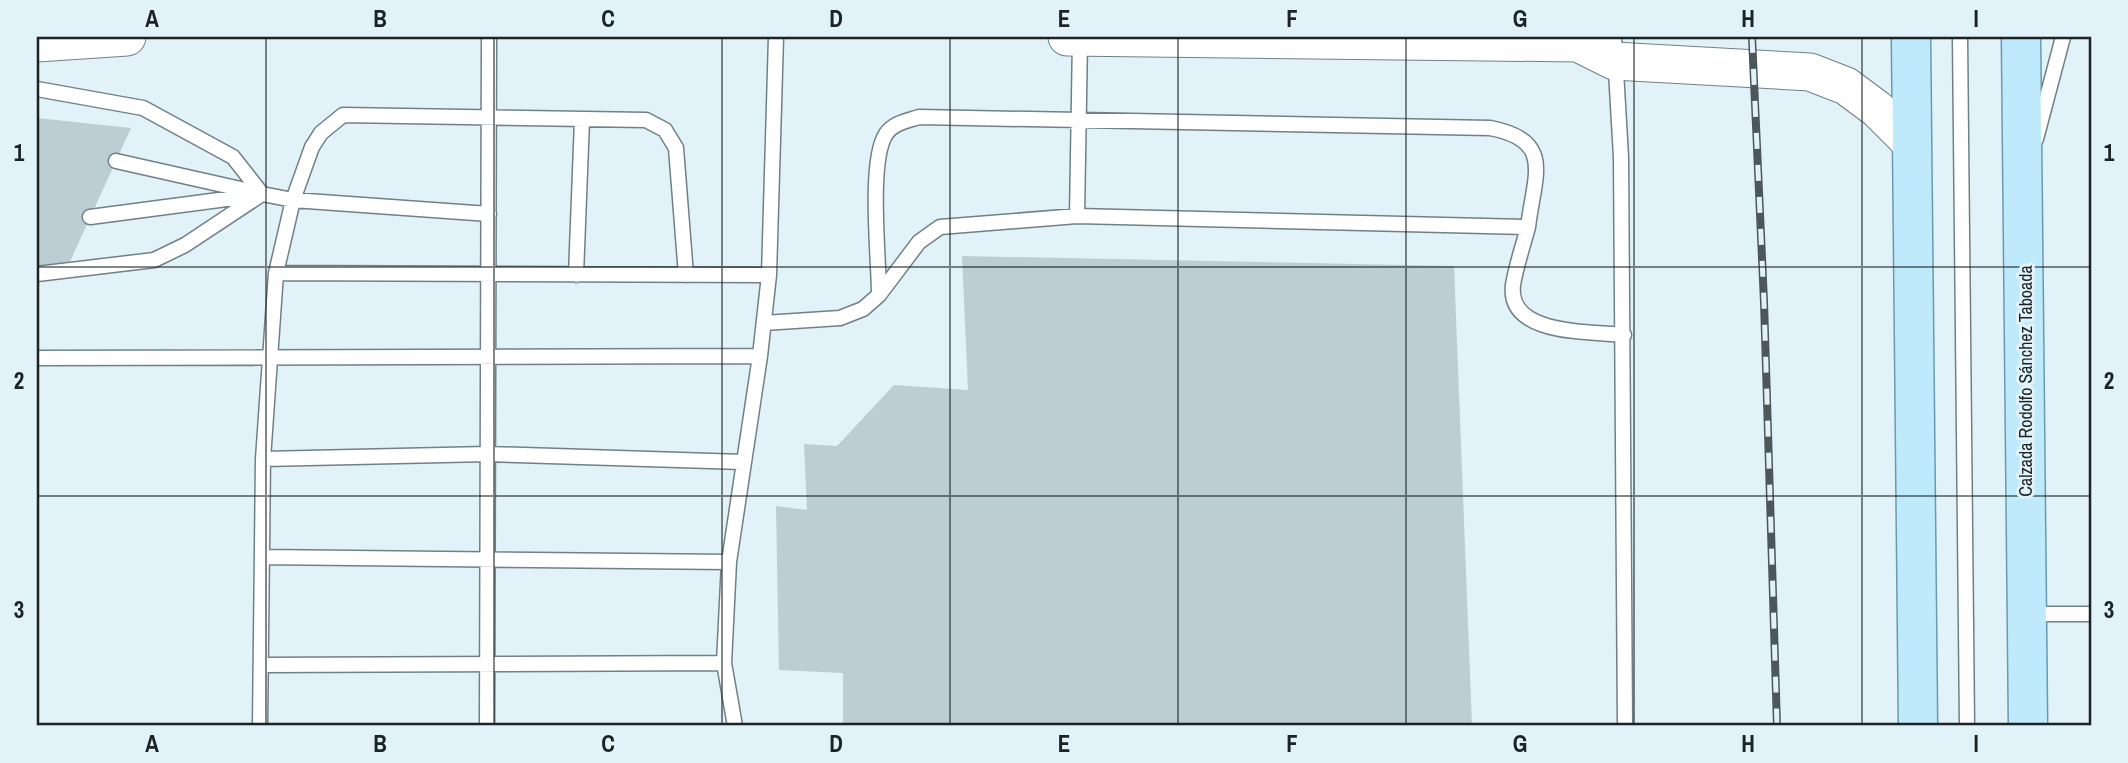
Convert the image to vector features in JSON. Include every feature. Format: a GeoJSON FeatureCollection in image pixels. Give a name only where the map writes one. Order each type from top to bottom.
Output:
{"type":"FeatureCollection","features":[{"type":"Feature","properties":{"kind":"main road"},"geometry":{"type":"LineString","coordinates":[[1911,37],[1918,726]]}},
{"type":"Feature","properties":{"kind":"main road","name":"Calzada Rodolfo Sánchez Taboada"},"geometry":{"type":"LineString","coordinates":[[2021,37],[2028,726]]}},
{"type":"Feature","properties":{"kind":"street"},"geometry":{"type":"LineString","coordinates":[[37,43],[79,38],[127,37]]}},
{"type":"Feature","properties":{"kind":"street"},"geometry":{"type":"LineString","coordinates":[[1067,37],[1448,39],[1600,44],[1810,72],[1846,86],[1877,109],[1912,145]]}},
{"type":"Feature","properties":{"kind":"lane"},"geometry":{"type":"LineString","coordinates":[[487,726],[489,37]]}},
{"type":"Feature","properties":{"kind":"lane"},"geometry":{"type":"LineString","coordinates":[[735,726],[724,663],[729,562],[761,356],[769,275],[776,37]]}},
{"type":"Feature","properties":{"kind":"lane"},"geometry":{"type":"LineString","coordinates":[[1077,216],[1080,37]]}},
{"type":"Feature","properties":{"kind":"lane"},"geometry":{"type":"LineString","coordinates":[[1960,37],[1967,726]]}},
{"type":"Feature","properties":{"kind":"lane"},"geometry":{"type":"LineString","coordinates":[[2024,177],[2049,98],[2063,37]]}},
{"type":"Feature","properties":{"kind":"lane"},"geometry":{"type":"LineString","coordinates":[[1600,44],[1621,157],[1625,726]]}},
{"type":"Feature","properties":{"kind":"lane"},"geometry":{"type":"LineString","coordinates":[[37,89],[143,108],[165,118],[233,157],[262,194]]}},
{"type":"Feature","properties":{"kind":"lane"},"geometry":{"type":"LineString","coordinates":[[260,726],[263,459],[268,356],[276,273],[293,200],[312,147],[321,133],[343,116],[646,120],[666,131],[676,148],[686,275]]}},
{"type":"Feature","properties":{"kind":"lane"},"geometry":{"type":"LineString","coordinates":[[879,295],[876,155],[886,133],[894,125],[919,117],[1490,128],[1516,133],[1529,142],[1536,158],[1528,227],[1513,287],[1516,307],[1529,320],[1542,326],[1624,335]]}},
{"type":"Feature","properties":{"kind":"lane"},"geometry":{"type":"LineString","coordinates":[[576,275],[582,120]]}},
{"type":"Feature","properties":{"kind":"lane"},"geometry":{"type":"LineString","coordinates":[[116,161],[293,200],[489,214]]}},
{"type":"Feature","properties":{"kind":"lane"},"geometry":{"type":"LineString","coordinates":[[90,218],[262,194]]}},
{"type":"Feature","properties":{"kind":"lane"},"geometry":{"type":"LineString","coordinates":[[37,274],[154,260],[185,245],[262,194]]}},
{"type":"Feature","properties":{"kind":"lane"},"geometry":{"type":"LineString","coordinates":[[764,323],[840,318],[863,309],[879,295],[919,242],[940,227],[1077,216],[1528,227]]}},
{"type":"Feature","properties":{"kind":"lane"},"geometry":{"type":"LineString","coordinates":[[276,273],[769,275]]}},
{"type":"Feature","properties":{"kind":"lane"},"geometry":{"type":"LineString","coordinates":[[37,358],[268,356],[488,359],[761,356]]}},
{"type":"Feature","properties":{"kind":"lane"},"geometry":{"type":"LineString","coordinates":[[263,459],[488,454],[743,461]]}},
{"type":"Feature","properties":{"kind":"lane"},"geometry":{"type":"LineString","coordinates":[[262,557],[729,562]]}},
{"type":"Feature","properties":{"kind":"lane"},"geometry":{"type":"LineString","coordinates":[[2027,614],[2091,614]]}},
{"type":"Feature","properties":{"kind":"lane"},"geometry":{"type":"LineString","coordinates":[[261,665],[724,663]]}},
{"type":"Feature","properties":{"kind":"building"},"geometry":{"type":"Polygon","coordinates":[[[37,118],[131,128],[68,266],[37,266],[37,118]]]}},
{"type":"Feature","properties":{"kind":"building"},"geometry":{"type":"Polygon","coordinates":[[[962,256],[1454,266],[1472,726],[843,726],[843,673],[779,670],[776,506],[807,510],[804,444],[837,446],[894,385],[968,390],[962,256]]]}},
{"type":"Feature","properties":{"kind":"railway"},"geometry":{"type":"LineString","coordinates":[[1752,37],[1764,302],[1777,726]]}}]}
